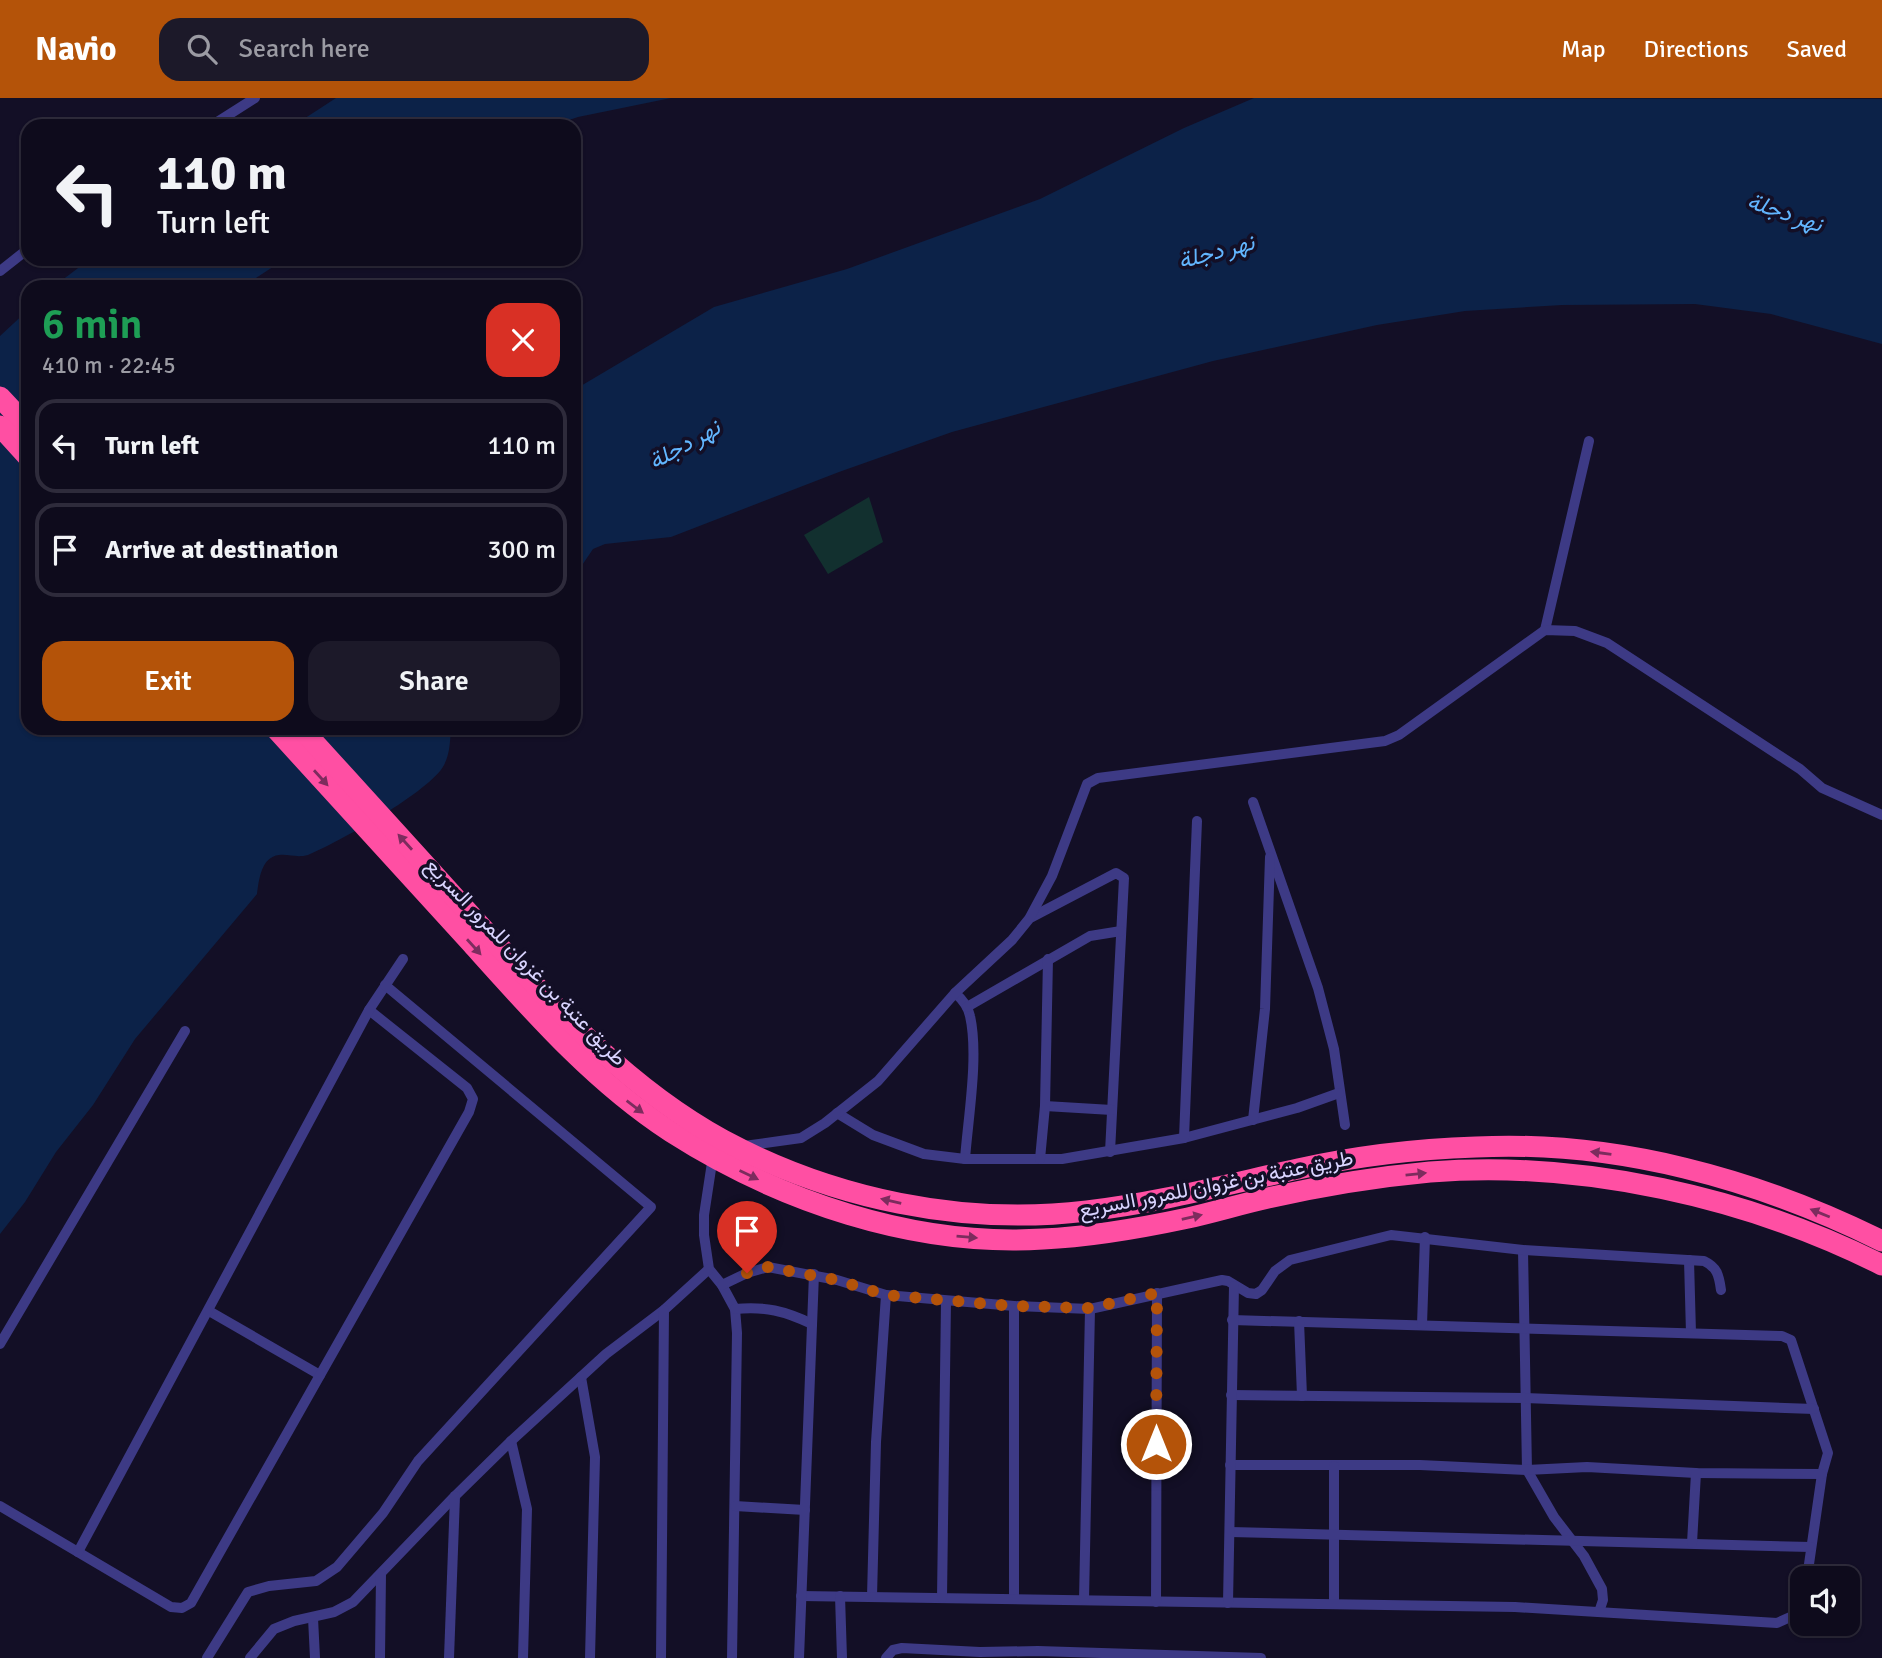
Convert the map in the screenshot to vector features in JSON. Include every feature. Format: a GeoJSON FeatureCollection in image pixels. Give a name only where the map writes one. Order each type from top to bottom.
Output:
{"type":"FeatureCollection","features":[{"type":"Feature","properties":{"kind":"highway"},"geometry":{"type":"LineString","coordinates":[[0,397],[21,420]]}},
{"type":"Feature","properties":{"kind":"highway"},"geometry":{"type":"LineString","coordinates":[[0,426],[21,449]]}},
{"type":"Feature","properties":{"kind":"highway","name":"طريق عتبة بن غزوان للمرور السريع"},"geometry":{"type":"LineString","coordinates":[[281,735],[547,1026],[618,1094],[695,1135],[738,1147],[766,1161],[867,1196],[949,1212],[1011,1216],[1069,1213],[1135,1204],[1301,1168],[1377,1155],[1476,1146],[1569,1149],[1654,1162],[1725,1179],[1804,1206],[1882,1241]]}},
{"type":"Feature","properties":{"kind":"highway","name":"طريق عتبة بن غزوان للمرور السريع"},"geometry":{"type":"LineString","coordinates":[[307,735],[561,1013],[695,1135],[713,1156],[779,1189],[860,1217],[938,1234],[1016,1240],[1077,1236],[1150,1225],[1271,1197],[1404,1175],[1485,1170],[1552,1173],[1656,1188],[1720,1202],[1812,1234],[1882,1265]]}},
{"type":"Feature","properties":{"kind":"street"},"geometry":{"type":"LineString","coordinates":[[222,119],[255,98]]}},
{"type":"Feature","properties":{"kind":"street"},"geometry":{"type":"LineString","coordinates":[[0,271],[21,254]]}},
{"type":"Feature","properties":{"kind":"street"},"geometry":{"type":"LineString","coordinates":[[1545,630],[1589,440]]}},
{"type":"Feature","properties":{"kind":"street"},"geometry":{"type":"LineString","coordinates":[[738,1147],[801,1138],[878,1081],[955,993],[1012,940],[1029,919],[1052,876],[1087,784],[1098,778],[1385,741],[1399,735],[1545,630],[1575,631],[1606,643],[1800,769],[1822,788],[1882,815]]}},
{"type":"Feature","properties":{"kind":"street"},"geometry":{"type":"LineString","coordinates":[[1253,802],[1318,988],[1334,1049],[1345,1125]]}},
{"type":"Feature","properties":{"kind":"street"},"geometry":{"type":"LineString","coordinates":[[1184,1138],[1197,821]]}},
{"type":"Feature","properties":{"kind":"street"},"geometry":{"type":"LineString","coordinates":[[1254,1120],[1265,1009],[1269,846]]}},
{"type":"Feature","properties":{"kind":"street"},"geometry":{"type":"LineString","coordinates":[[1029,919],[1116,873],[1124,878],[1110,1152]]}},
{"type":"Feature","properties":{"kind":"street"},"geometry":{"type":"LineString","coordinates":[[967,1007],[1090,936],[1121,931]]}},
{"type":"Feature","properties":{"kind":"street"},"geometry":{"type":"LineString","coordinates":[[78,1552],[369,1010],[403,959]]}},
{"type":"Feature","properties":{"kind":"street"},"geometry":{"type":"LineString","coordinates":[[1040,1159],[1045,1106],[1048,959]]}},
{"type":"Feature","properties":{"kind":"street"},"geometry":{"type":"LineString","coordinates":[[207,1658],[248,1592],[269,1586],[316,1581],[337,1567],[383,1513],[418,1461],[651,1207],[385,985]]}},
{"type":"Feature","properties":{"kind":"street"},"geometry":{"type":"LineString","coordinates":[[955,993],[967,1007],[970,1016],[972,1066],[965,1159]]}},
{"type":"Feature","properties":{"kind":"street"},"geometry":{"type":"LineString","coordinates":[[0,1506],[171,1607],[182,1608],[191,1603],[469,1112],[472,1099],[467,1088],[369,1010]]}},
{"type":"Feature","properties":{"kind":"street"},"geometry":{"type":"LineString","coordinates":[[0,1344],[185,1031]]}},
{"type":"Feature","properties":{"kind":"street"},"geometry":{"type":"LineString","coordinates":[[837,1113],[873,1135],[924,1154],[965,1159],[1062,1159],[1184,1138],[1297,1108],[1339,1093]]}},
{"type":"Feature","properties":{"kind":"street"},"geometry":{"type":"LineString","coordinates":[[1045,1106],[1112,1110]]}},
{"type":"Feature","properties":{"kind":"street"},"geometry":{"type":"LineString","coordinates":[[713,1156],[704,1215],[709,1269],[722,1285],[735,1309],[736,1506],[732,1658]]}},
{"type":"Feature","properties":{"kind":"street"},"geometry":{"type":"LineString","coordinates":[[722,1285],[768,1267],[814,1274],[886,1295],[1013,1306],[1090,1308],[1222,1280],[1248,1293],[1256,1294],[1275,1271],[1290,1260],[1391,1235],[1522,1250],[1704,1261],[1713,1265],[1719,1274],[1721,1290]]}},
{"type":"Feature","properties":{"kind":"street"},"geometry":{"type":"LineString","coordinates":[[1422,1325],[1425,1237]]}},
{"type":"Feature","properties":{"kind":"street"},"geometry":{"type":"LineString","coordinates":[[1522,1250],[1527,1470],[1554,1517],[1584,1556],[1602,1589],[1603,1600],[1599,1612]]}},
{"type":"Feature","properties":{"kind":"street"},"geometry":{"type":"LineString","coordinates":[[1689,1260],[1691,1333]]}},
{"type":"Feature","properties":{"kind":"street"},"geometry":{"type":"LineString","coordinates":[[250,1658],[274,1629],[294,1621],[334,1612],[353,1602],[511,1441],[606,1354],[664,1310],[709,1269]]}},
{"type":"Feature","properties":{"kind":"street"},"geometry":{"type":"LineString","coordinates":[[799,1658],[814,1274]]}},
{"type":"Feature","properties":{"kind":"street"},"geometry":{"type":"LineString","coordinates":[[1228,1603],[1234,1286]]}},
{"type":"Feature","properties":{"kind":"street"},"geometry":{"type":"LineString","coordinates":[[1156,1602],[1157,1293]]}},
{"type":"Feature","properties":{"kind":"street"},"geometry":{"type":"LineString","coordinates":[[872,1597],[876,1442],[886,1295]]}},
{"type":"Feature","properties":{"kind":"street"},"geometry":{"type":"LineString","coordinates":[[943,1598],[946,1301]]}},
{"type":"Feature","properties":{"kind":"street"},"geometry":{"type":"LineString","coordinates":[[1013,1306],[1014,1599]]}},
{"type":"Feature","properties":{"kind":"street"},"geometry":{"type":"LineString","coordinates":[[1084,1600],[1090,1308]]}},
{"type":"Feature","properties":{"kind":"street"},"geometry":{"type":"LineString","coordinates":[[735,1309],[778,1309],[812,1324]]}},
{"type":"Feature","properties":{"kind":"street"},"geometry":{"type":"LineString","coordinates":[[661,1658],[664,1310]]}},
{"type":"Feature","properties":{"kind":"street"},"geometry":{"type":"LineString","coordinates":[[209,1311],[320,1375]]}},
{"type":"Feature","properties":{"kind":"street"},"geometry":{"type":"LineString","coordinates":[[1233,1320],[1782,1336],[1791,1340],[1828,1452],[1822,1474],[1809,1566]]}},
{"type":"Feature","properties":{"kind":"street"},"geometry":{"type":"LineString","coordinates":[[1300,1321],[1302,1396]]}},
{"type":"Feature","properties":{"kind":"street"},"geometry":{"type":"LineString","coordinates":[[581,1377],[596,1457],[590,1658]]}},
{"type":"Feature","properties":{"kind":"street"},"geometry":{"type":"LineString","coordinates":[[1231,1395],[1525,1398],[1814,1409]]}},
{"type":"Feature","properties":{"kind":"street"},"geometry":{"type":"LineString","coordinates":[[511,1441],[527,1510],[523,1658]]}},
{"type":"Feature","properties":{"kind":"street"},"geometry":{"type":"LineString","coordinates":[[1230,1465],[1420,1465],[1527,1470],[1587,1467],[1696,1473],[1822,1474]]}},
{"type":"Feature","properties":{"kind":"street"},"geometry":{"type":"LineString","coordinates":[[1334,1466],[1335,1605]]}},
{"type":"Feature","properties":{"kind":"street"},"geometry":{"type":"LineString","coordinates":[[1692,1543],[1696,1473]]}},
{"type":"Feature","properties":{"kind":"street"},"geometry":{"type":"LineString","coordinates":[[449,1658],[455,1496]]}},
{"type":"Feature","properties":{"kind":"street"},"geometry":{"type":"LineString","coordinates":[[736,1506],[805,1510]]}},
{"type":"Feature","properties":{"kind":"street"},"geometry":{"type":"LineString","coordinates":[[1230,1532],[1811,1547]]}},
{"type":"Feature","properties":{"kind":"street"},"geometry":{"type":"LineString","coordinates":[[380,1658],[381,1574]]}},
{"type":"Feature","properties":{"kind":"street"},"geometry":{"type":"LineString","coordinates":[[801,1596],[1515,1607],[1777,1623],[1790,1617]]}},
{"type":"Feature","properties":{"kind":"street"},"geometry":{"type":"LineString","coordinates":[[841,1596],[842,1658]]}},
{"type":"Feature","properties":{"kind":"street"},"geometry":{"type":"LineString","coordinates":[[313,1618],[315,1658]]}},
{"type":"Feature","properties":{"kind":"street"},"geometry":{"type":"LineString","coordinates":[[886,1658],[889,1652],[897,1648],[1261,1658]]}},
{"type":"Feature","properties":{"kind":"green space"},"geometry":{"type":"Polygon","coordinates":[[[869,497],[883,542],[828,574],[804,535],[869,497]]]}},
{"type":"Feature","properties":{"kind":"water"},"geometry":{"type":"Polygon","coordinates":[[[336,98],[671,98],[572,119],[304,119],[336,98]]]}},
{"type":"Feature","properties":{"kind":"water","name":"نهر دجلة"},"geometry":{"type":"Polygon","coordinates":[[[1254,98],[1882,99],[1882,344],[1771,314],[1695,304],[1562,305],[1465,311],[1377,325],[1213,361],[952,432],[671,537],[605,544],[593,549],[581,567],[581,386],[714,307],[847,269],[1040,199],[1184,128],[1254,98]]]}},
{"type":"Feature","properties":{"kind":"water"},"geometry":{"type":"Polygon","coordinates":[[[81,266],[274,266],[253,280],[62,280],[81,266]]]}},
{"type":"Feature","properties":{"kind":"water"},"geometry":{"type":"Polygon","coordinates":[[[21,316],[21,735],[450,735],[449,752],[444,765],[436,776],[403,802],[340,840],[308,855],[279,855],[268,860],[262,870],[257,894],[135,1039],[93,1105],[56,1152],[25,1202],[0,1234],[0,336],[21,316]]]}},
{"type":"Feature","properties":{"kind":"route"},"geometry":{"type":"LineString","coordinates":[[747,1273],[768,1267],[814,1274],[886,1295],[1013,1306],[1090,1308],[1157,1293],[1156,1444]]}}]}
